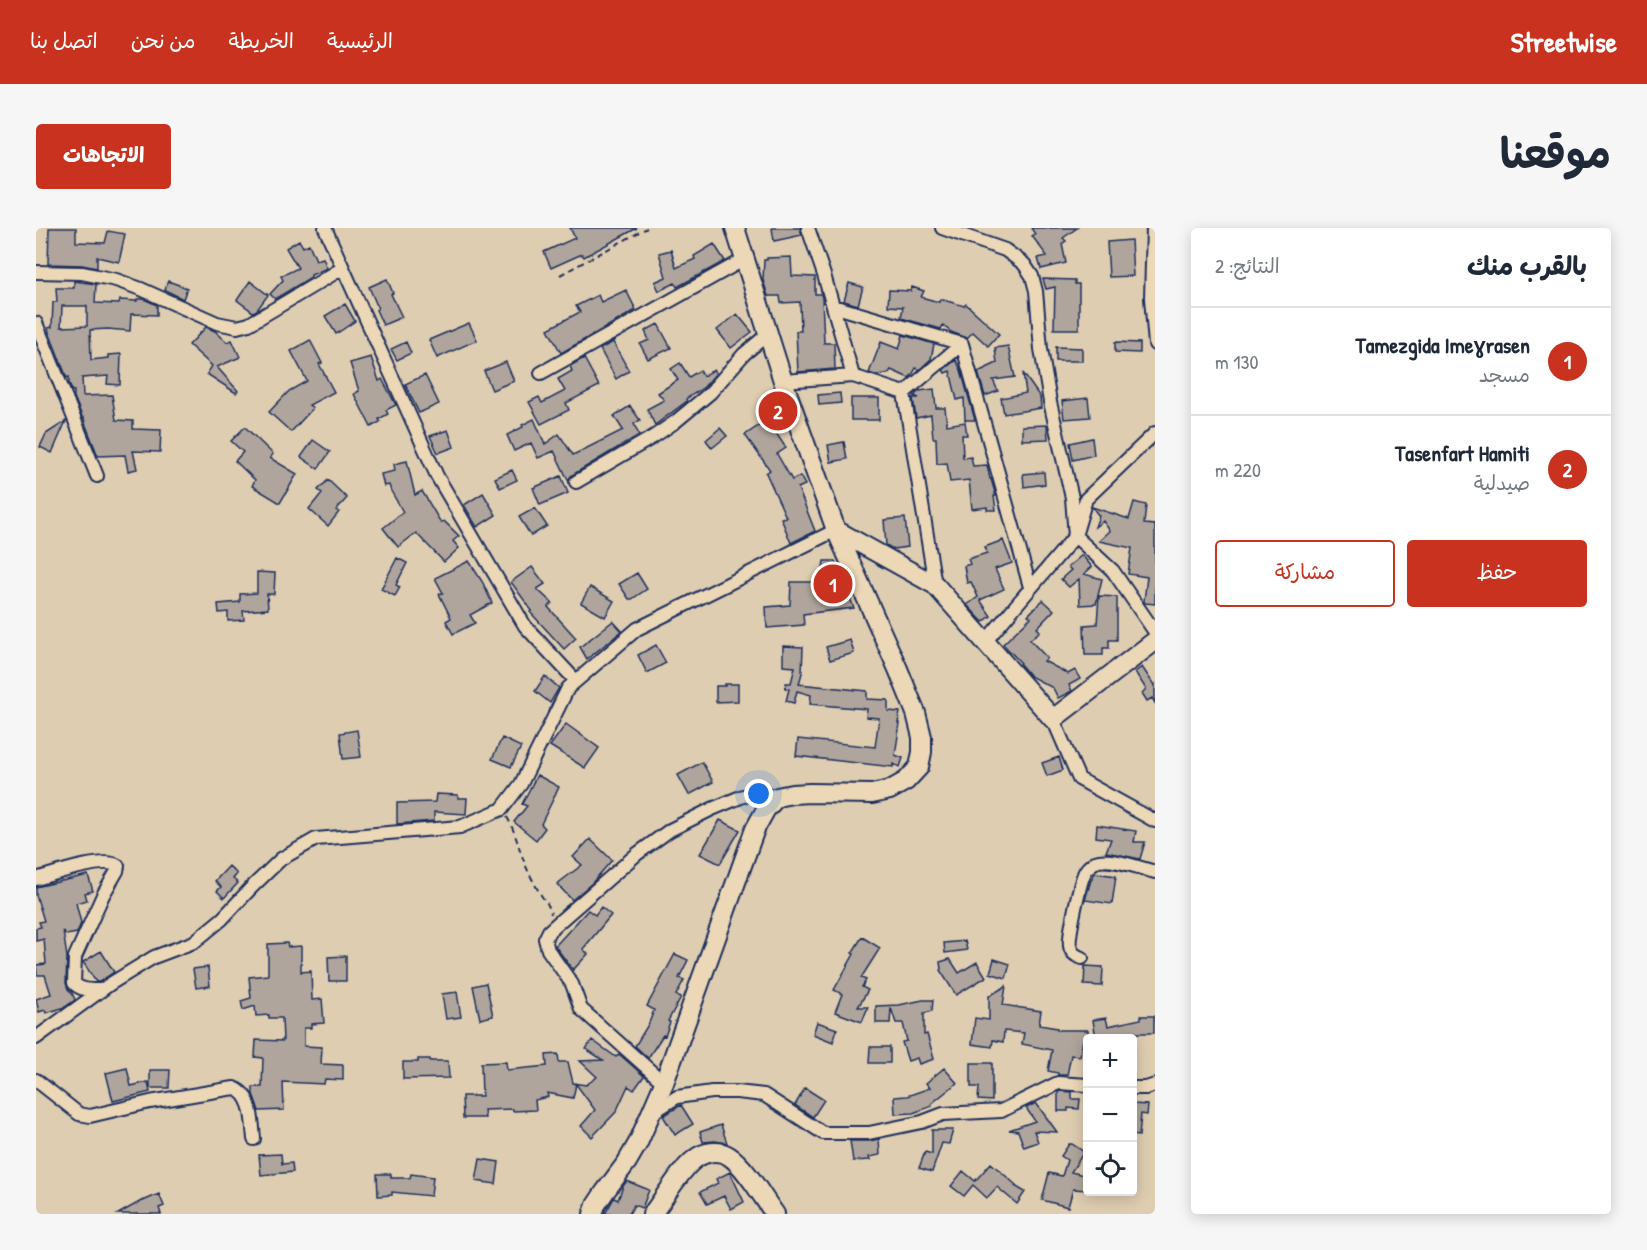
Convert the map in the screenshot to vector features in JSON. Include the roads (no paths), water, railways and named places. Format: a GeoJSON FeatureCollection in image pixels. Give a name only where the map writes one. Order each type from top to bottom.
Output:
{"type":"FeatureCollection","features":[{"type":"Feature","properties":{"kind":"main road"},"geometry":{"type":"LineString","coordinates":[[593,1214],[596,1205],[638,1143],[664,1083],[755,829],[766,809],[777,797],[792,794],[810,792],[872,794],[890,790],[906,782],[919,767],[922,752],[922,737],[916,713],[836,530],[783,381],[735,228]]}},
{"type":"Feature","properties":{"kind":"main road"},"geometry":{"type":"LineString","coordinates":[[836,530],[935,585],[1053,719],[1155,641]]}},
{"type":"Feature","properties":{"kind":"main road"},"geometry":{"type":"LineString","coordinates":[[652,1214],[693,1160],[705,1153],[718,1152],[729,1155],[748,1176],[774,1214]]}},
{"type":"Feature","properties":{"kind":"street"},"geometry":{"type":"LineString","coordinates":[[325,228],[437,476],[525,626],[576,681]]}},
{"type":"Feature","properties":{"kind":"street"},"geometry":{"type":"LineString","coordinates":[[808,228],[853,376]]}},
{"type":"Feature","properties":{"kind":"street"},"geometry":{"type":"LineString","coordinates":[[942,228],[1005,250],[1018,258],[1032,276],[1036,291],[1041,349],[1050,402],[1072,498],[1075,536],[1113,571],[1155,632]]}},
{"type":"Feature","properties":{"kind":"street"},"geometry":{"type":"LineString","coordinates":[[1153,228],[1151,298],[1155,344]]}},
{"type":"Feature","properties":{"kind":"street"},"geometry":{"type":"LineString","coordinates":[[541,373],[745,260]]}},
{"type":"Feature","properties":{"kind":"street"},"geometry":{"type":"LineString","coordinates":[[36,272],[82,273],[116,280],[217,323],[237,327],[249,324],[343,268]]}},
{"type":"Feature","properties":{"kind":"street"},"geometry":{"type":"LineString","coordinates":[[833,306],[962,344]]}},
{"type":"Feature","properties":{"kind":"street"},"geometry":{"type":"LineString","coordinates":[[36,322],[97,476]]}},
{"type":"Feature","properties":{"kind":"street"},"geometry":{"type":"LineString","coordinates":[[576,482],[675,422],[704,399],[738,360],[768,334]]}},
{"type":"Feature","properties":{"kind":"street"},"geometry":{"type":"LineString","coordinates":[[904,393],[962,344]]}},
{"type":"Feature","properties":{"kind":"street"},"geometry":{"type":"LineString","coordinates":[[962,344],[1030,588]]}},
{"type":"Feature","properties":{"kind":"street"},"geometry":{"type":"LineString","coordinates":[[783,381],[853,376],[904,393]]}},
{"type":"Feature","properties":{"kind":"street"},"geometry":{"type":"LineString","coordinates":[[904,393],[935,585]]}},
{"type":"Feature","properties":{"kind":"street"},"geometry":{"type":"LineString","coordinates":[[985,642],[1075,536],[1086,499],[1155,433]]}},
{"type":"Feature","properties":{"kind":"street"},"geometry":{"type":"LineString","coordinates":[[36,1038],[102,990],[154,957],[194,942],[222,919],[281,860],[315,839],[460,827],[502,809],[521,784],[568,688],[637,629],[836,530]]}},
{"type":"Feature","properties":{"kind":"street"},"geometry":{"type":"LineString","coordinates":[[1053,719],[1079,779],[1155,820]]}},
{"type":"Feature","properties":{"kind":"street"},"geometry":{"type":"LineString","coordinates":[[664,1083],[580,1009],[572,984],[548,950],[545,939],[549,931],[637,854],[670,830],[742,796],[761,793],[777,797]]}},
{"type":"Feature","properties":{"kind":"street"},"geometry":{"type":"LineString","coordinates":[[1082,958],[1073,954],[1070,940],[1085,871],[1095,862],[1110,860],[1155,872]]}},
{"type":"Feature","properties":{"kind":"street"},"geometry":{"type":"LineString","coordinates":[[36,879],[96,863],[114,863],[118,866],[75,957],[74,983],[87,990],[102,990]]}},
{"type":"Feature","properties":{"kind":"street"},"geometry":{"type":"LineString","coordinates":[[36,1080],[70,1108],[79,1114],[90,1116],[150,1102],[234,1088],[241,1091],[247,1099],[254,1138]]}},
{"type":"Feature","properties":{"kind":"street"},"geometry":{"type":"LineString","coordinates":[[651,1113],[677,1097],[712,1092],[737,1092],[764,1095],[823,1133],[869,1133],[922,1122],[943,1114],[1000,1111],[1058,1083],[1083,1085]]}},
{"type":"Feature","properties":{"kind":"street"},"geometry":{"type":"LineString","coordinates":[[1137,1088],[1155,1085]]}},
{"type":"Feature","properties":{"kind":"place","name":"Tasenfart Hamiti"},"geometry":{"type":"Point","coordinates":[778,411]}},
{"type":"Feature","properties":{"kind":"place","name":"Tamezgida Imeɣrasen"},"geometry":{"type":"Point","coordinates":[833,584]}}]}
